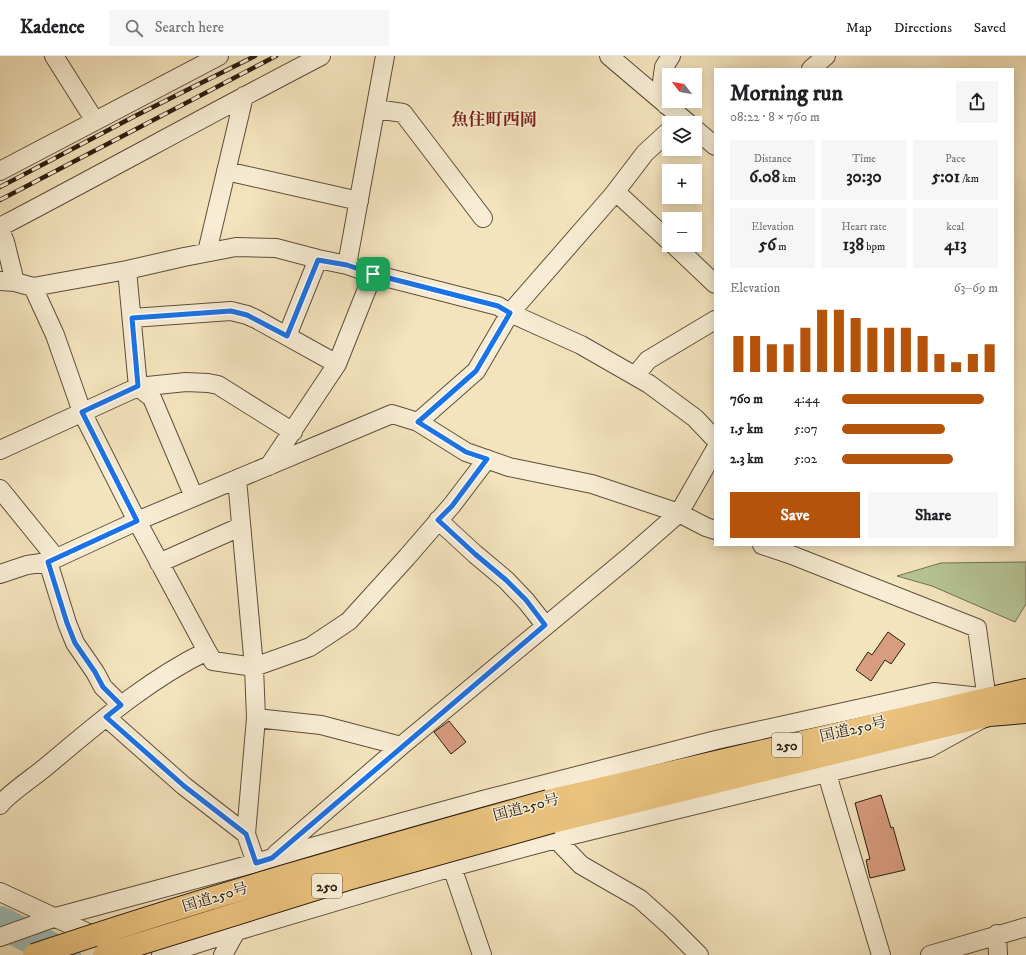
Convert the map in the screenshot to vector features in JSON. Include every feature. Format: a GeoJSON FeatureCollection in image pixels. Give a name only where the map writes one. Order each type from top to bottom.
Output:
{"type":"FeatureCollection","features":[{"type":"Feature","properties":{"kind":"highway","name":"国道250号"},"geometry":{"type":"LineString","coordinates":[[104,955],[348,879],[554,831],[987,707],[1026,690]]}},
{"type":"Feature","properties":{"kind":"highway","name":"国道250号"},"geometry":{"type":"LineString","coordinates":[[34,955],[137,920],[342,858],[548,801],[987,707],[1026,712]]}},
{"type":"Feature","properties":{"kind":"street"},"geometry":{"type":"LineString","coordinates":[[54,56],[95,121]]}},
{"type":"Feature","properties":{"kind":"street"},"geometry":{"type":"LineString","coordinates":[[0,171],[219,56]]}},
{"type":"Feature","properties":{"kind":"street"},"geometry":{"type":"LineString","coordinates":[[321,56],[244,96],[0,229],[5,242],[8,282],[33,287],[127,270],[236,247],[276,248],[318,260],[347,265],[373,274],[498,306],[510,313],[581,345],[649,384],[695,418],[714,438]]}},
{"type":"Feature","properties":{"kind":"street"},"geometry":{"type":"LineString","coordinates":[[347,265],[385,56]]}},
{"type":"Feature","properties":{"kind":"street"},"geometry":{"type":"LineString","coordinates":[[609,56],[662,102]]}},
{"type":"Feature","properties":{"kind":"street"},"geometry":{"type":"LineString","coordinates":[[664,68],[671,56]]}},
{"type":"Feature","properties":{"kind":"street"},"geometry":{"type":"LineString","coordinates":[[812,68],[826,56]]}},
{"type":"Feature","properties":{"kind":"street"},"geometry":{"type":"LineString","coordinates":[[207,252],[244,96]]}},
{"type":"Feature","properties":{"kind":"street"},"geometry":{"type":"LineString","coordinates":[[669,108],[678,116]]}},
{"type":"Feature","properties":{"kind":"street"},"geometry":{"type":"LineString","coordinates":[[376,109],[403,113],[483,218]]}},
{"type":"Feature","properties":{"kind":"street"},"geometry":{"type":"LineString","coordinates":[[702,136],[714,145]]}},
{"type":"Feature","properties":{"kind":"street"},"geometry":{"type":"LineString","coordinates":[[418,422],[476,371],[510,313],[616,192],[645,153],[662,137]]}},
{"type":"Feature","properties":{"kind":"street"},"geometry":{"type":"LineString","coordinates":[[226,171],[359,201]]}},
{"type":"Feature","properties":{"kind":"street"},"geometry":{"type":"LineString","coordinates":[[616,192],[662,235]]}},
{"type":"Feature","properties":{"kind":"street"},"geometry":{"type":"LineString","coordinates":[[681,252],[714,283]]}},
{"type":"Feature","properties":{"kind":"street"},"geometry":{"type":"LineString","coordinates":[[287,336],[318,260]]}},
{"type":"Feature","properties":{"kind":"street"},"geometry":{"type":"LineString","coordinates":[[127,270],[138,386],[152,398],[194,497]]}},
{"type":"Feature","properties":{"kind":"street"},"geometry":{"type":"LineString","coordinates":[[269,466],[337,364],[373,274]]}},
{"type":"Feature","properties":{"kind":"street"},"geometry":{"type":"LineString","coordinates":[[33,287],[55,335],[82,412],[137,521],[213,661],[254,667],[310,647],[349,621],[452,506],[487,459]]}},
{"type":"Feature","properties":{"kind":"street"},"geometry":{"type":"LineString","coordinates":[[132,318],[231,311],[247,315],[337,364]]}},
{"type":"Feature","properties":{"kind":"street"},"geometry":{"type":"LineString","coordinates":[[635,376],[648,360],[714,321]]}},
{"type":"Feature","properties":{"kind":"street"},"geometry":{"type":"LineString","coordinates":[[0,450],[138,386],[186,382],[218,385],[293,432]]}},
{"type":"Feature","properties":{"kind":"street"},"geometry":{"type":"LineString","coordinates":[[0,574],[26,565],[52,560],[137,521],[392,414],[418,422],[466,452],[509,467],[592,484],[679,513],[714,530]]}},
{"type":"Feature","properties":{"kind":"street"},"geometry":{"type":"LineString","coordinates":[[264,860],[545,625],[630,556],[679,513],[714,452]]}},
{"type":"Feature","properties":{"kind":"street"},"geometry":{"type":"LineString","coordinates":[[237,479],[240,527],[254,667],[256,718],[246,834]]}},
{"type":"Feature","properties":{"kind":"street"},"geometry":{"type":"LineString","coordinates":[[0,489],[52,560],[67,623],[75,643],[95,672],[103,687],[121,705]]}},
{"type":"Feature","properties":{"kind":"street"},"geometry":{"type":"LineString","coordinates":[[438,520],[506,580],[526,600],[545,625]]}},
{"type":"Feature","properties":{"kind":"street"},"geometry":{"type":"LineString","coordinates":[[160,563],[240,527]]}},
{"type":"Feature","properties":{"kind":"street"},"geometry":{"type":"LineString","coordinates":[[769,546],[791,549],[977,628],[987,707]]}},
{"type":"Feature","properties":{"kind":"street"},"geometry":{"type":"LineString","coordinates":[[0,805],[121,705],[159,678],[207,651]]}},
{"type":"Feature","properties":{"kind":"street"},"geometry":{"type":"LineString","coordinates":[[0,937],[56,917],[483,800],[716,740],[934,692],[987,707]]}},
{"type":"Feature","properties":{"kind":"street"},"geometry":{"type":"LineString","coordinates":[[161,955],[452,867],[554,831],[827,774],[929,748],[987,707]]}},
{"type":"Feature","properties":{"kind":"street"},"geometry":{"type":"LineString","coordinates":[[106,717],[184,786],[246,834],[270,870],[223,955]]}},
{"type":"Feature","properties":{"kind":"street"},"geometry":{"type":"LineString","coordinates":[[256,718],[321,725],[401,746]]}},
{"type":"Feature","properties":{"kind":"street"},"geometry":{"type":"LineString","coordinates":[[827,774],[881,955]]}},
{"type":"Feature","properties":{"kind":"street"},"geometry":{"type":"LineString","coordinates":[[483,800],[554,831],[581,865],[640,899],[699,955]]}},
{"type":"Feature","properties":{"kind":"street"},"geometry":{"type":"LineString","coordinates":[[452,867],[482,955]]}},
{"type":"Feature","properties":{"kind":"street"},"geometry":{"type":"LineString","coordinates":[[0,892],[56,917],[134,955]]}},
{"type":"Feature","properties":{"kind":"street"},"geometry":{"type":"LineString","coordinates":[[930,955],[1026,926]]}},
{"type":"Feature","properties":{"kind":"street"},"geometry":{"type":"LineString","coordinates":[[997,934],[998,955]]}},
{"type":"Feature","properties":{"kind":"green space"},"geometry":{"type":"Polygon","coordinates":[[[1026,562],[1026,604],[1015,622],[932,586],[897,576],[941,563],[1026,562]]]}},
{"type":"Feature","properties":{"kind":"building"},"geometry":{"type":"Polygon","coordinates":[[[888,632],[905,644],[891,664],[885,660],[871,681],[856,670],[868,652],[872,655],[888,632]]]}},
{"type":"Feature","properties":{"kind":"building"},"geometry":{"type":"Polygon","coordinates":[[[449,721],[466,742],[451,754],[434,732],[449,721]]]}},
{"type":"Feature","properties":{"kind":"building"},"geometry":{"type":"Polygon","coordinates":[[[881,795],[891,828],[893,827],[905,870],[870,878],[866,860],[870,859],[855,803],[881,795]]]}},
{"type":"Feature","properties":{"kind":"waterway"},"geometry":{"type":"LineString","coordinates":[[0,922],[65,955]]}},
{"type":"Feature","properties":{"kind":"railway"},"geometry":{"type":"LineString","coordinates":[[0,187],[135,116],[255,56]]}},
{"type":"Feature","properties":{"kind":"railway"},"geometry":{"type":"LineString","coordinates":[[0,200],[276,56]]}},
{"type":"Feature","properties":{"kind":"district","name":"魚住町西岡"},"geometry":{"type":"Point","coordinates":[494,119]}},
{"type":"Feature","properties":{"kind":"route"},"geometry":{"type":"LineString","coordinates":[[318,260],[347,265],[373,274],[498,306],[510,313],[476,371],[418,422],[466,452],[487,459],[452,506],[438,520],[506,580],[526,600],[545,625],[401,746],[272,858],[256,863],[246,834],[184,786],[106,717],[121,705],[103,687],[95,672],[75,643],[67,623],[48,562],[137,521],[82,412],[138,386],[132,318],[231,311],[256,319],[287,336],[318,260]]}}]}
